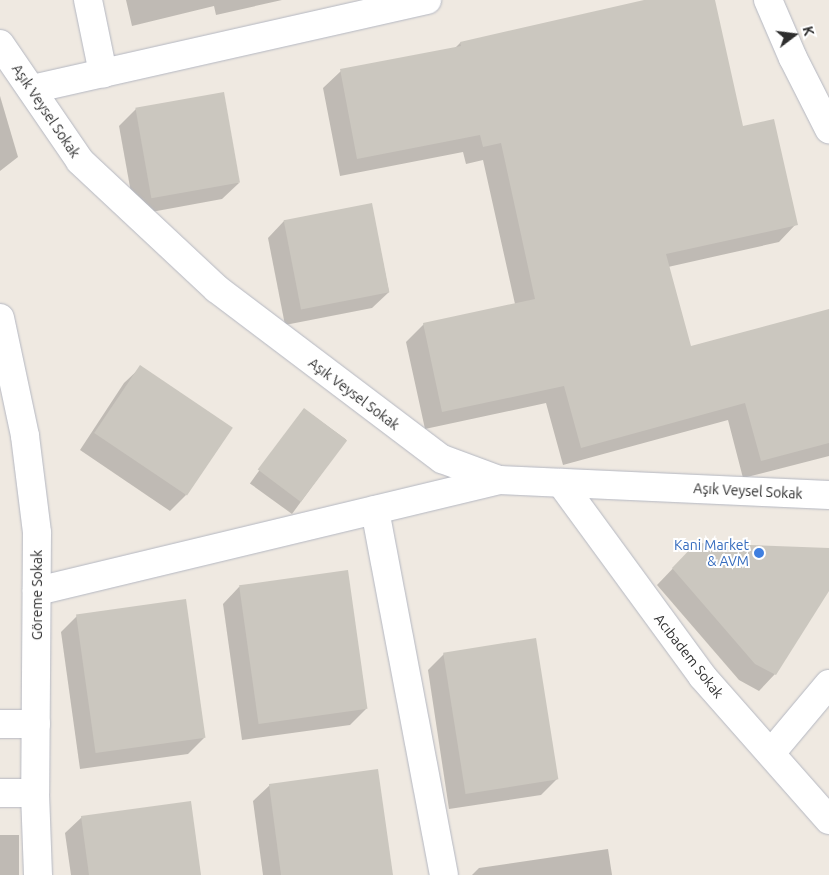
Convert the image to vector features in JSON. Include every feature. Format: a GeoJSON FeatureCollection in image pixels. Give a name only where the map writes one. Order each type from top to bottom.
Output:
{"type":"FeatureCollection","features":[{"type":"Feature","properties":{"kind":"street"},"geometry":{"type":"LineString","coordinates":[[88,0],[103,73]]}},
{"type":"Feature","properties":{"kind":"street"},"geometry":{"type":"LineString","coordinates":[[768,0],[793,58],[829,128]]}},
{"type":"Feature","properties":{"kind":"street"},"geometry":{"type":"LineString","coordinates":[[32,89],[418,1]]}},
{"type":"Feature","properties":{"kind":"street","name":"Aşık Veysel Sokak"},"geometry":{"type":"LineString","coordinates":[[0,44],[80,161],[217,289],[442,459],[499,480],[829,495]]}},
{"type":"Feature","properties":{"kind":"street","name":"Göreme Sokak"},"geometry":{"type":"LineString","coordinates":[[0,318],[25,436],[37,533],[35,793],[38,875]]}},
{"type":"Feature","properties":{"kind":"street"},"geometry":{"type":"LineString","coordinates":[[37,591],[499,480]]}},
{"type":"Feature","properties":{"kind":"street","name":"Acıbadem Sokak"},"geometry":{"type":"LineString","coordinates":[[561,483],[702,676],[829,820]]}},
{"type":"Feature","properties":{"kind":"street"},"geometry":{"type":"LineString","coordinates":[[375,510],[444,875]]}},
{"type":"Feature","properties":{"kind":"street"},"geometry":{"type":"LineString","coordinates":[[771,754],[829,684]]}},
{"type":"Feature","properties":{"kind":"street"},"geometry":{"type":"LineString","coordinates":[[0,724],[36,724]]}},
{"type":"Feature","properties":{"kind":"street"},"geometry":{"type":"LineString","coordinates":[[0,794],[35,793]]}},
{"type":"Feature","properties":{"kind":"building"},"geometry":{"type":"Polygon","coordinates":[[[644,0],[715,0],[743,126],[774,119],[798,225],[666,254],[691,346],[829,309],[829,443],[761,461],[745,403],[581,448],[564,386],[442,412],[423,323],[535,299],[501,143],[483,147],[480,135],[357,159],[340,69],[461,46],[460,42],[644,0]]]}},
{"type":"Feature","properties":{"kind":"building"},"geometry":{"type":"Polygon","coordinates":[[[224,92],[240,183],[151,198],[135,108],[224,92]]]}},
{"type":"Feature","properties":{"kind":"building"},"geometry":{"type":"Polygon","coordinates":[[[372,203],[389,292],[301,310],[284,220],[372,203]]]}},
{"type":"Feature","properties":{"kind":"building"},"geometry":{"type":"Polygon","coordinates":[[[140,365],[233,428],[187,496],[94,433],[140,365]]]}},
{"type":"Feature","properties":{"kind":"building"},"geometry":{"type":"Polygon","coordinates":[[[304,408],[347,440],[301,502],[258,469],[304,408]]]}},
{"type":"Feature","properties":{"kind":"building"},"geometry":{"type":"Polygon","coordinates":[[[696,543],[829,548],[829,591],[776,675],[755,664],[672,568],[696,543]]]}},
{"type":"Feature","properties":{"kind":"building"},"geometry":{"type":"Polygon","coordinates":[[[348,570],[367,709],[259,724],[239,585],[348,570]]]}},
{"type":"Feature","properties":{"kind":"building"},"geometry":{"type":"Polygon","coordinates":[[[186,599],[205,738],[96,753],[76,614],[186,599]]]}},
{"type":"Feature","properties":{"kind":"building"},"geometry":{"type":"Polygon","coordinates":[[[536,638],[558,779],[466,794],[443,653],[536,638]]]}},
{"type":"Feature","properties":{"kind":"building"},"geometry":{"type":"Polygon","coordinates":[[[378,769],[393,875],[281,875],[269,784],[378,769]]]}},
{"type":"Feature","properties":{"kind":"building"},"geometry":{"type":"Polygon","coordinates":[[[191,801],[201,875],[89,875],[81,816],[191,801]]]}},
{"type":"Feature","properties":{"kind":"place","name":"Kani Market & AVM"},"geometry":{"type":"Point","coordinates":[759,553]}}]}
